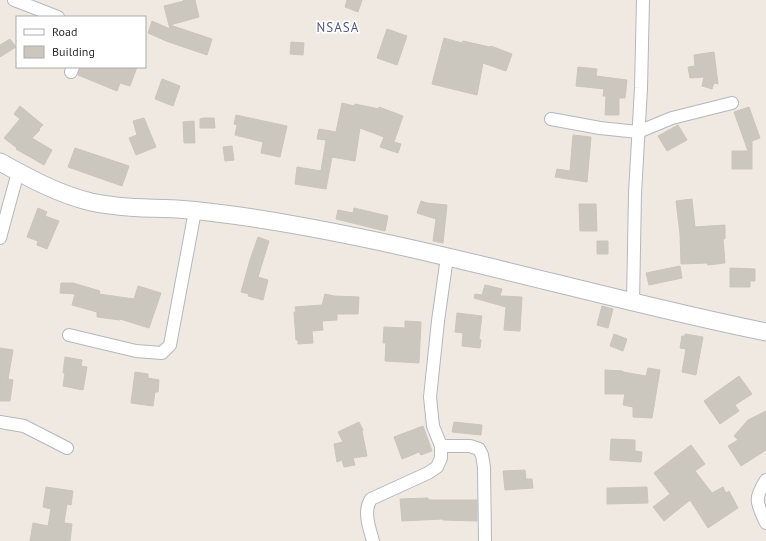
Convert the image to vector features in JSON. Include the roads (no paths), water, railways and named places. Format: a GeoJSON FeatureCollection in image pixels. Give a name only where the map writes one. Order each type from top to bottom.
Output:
{"type":"FeatureCollection","features":[{"type":"Feature","properties":{"kind":"street"},"geometry":{"type":"LineString","coordinates":[[14,0],[55,16]]}},
{"type":"Feature","properties":{"kind":"street"},"geometry":{"type":"LineString","coordinates":[[633,303],[634,193],[641,88],[643,0]]}},
{"type":"Feature","properties":{"kind":"street"},"geometry":{"type":"LineString","coordinates":[[551,119],[600,128],[638,132],[672,118],[732,103]]}},
{"type":"Feature","properties":{"kind":"street"},"geometry":{"type":"LineString","coordinates":[[0,162],[48,187],[89,201],[126,207],[194,211],[295,225],[447,257],[579,288],[633,303],[766,332]]}},
{"type":"Feature","properties":{"kind":"street"},"geometry":{"type":"LineString","coordinates":[[0,238],[18,172]]}},
{"type":"Feature","properties":{"kind":"street"},"geometry":{"type":"LineString","coordinates":[[69,335],[136,351],[162,352],[170,345],[194,211]]}},
{"type":"Feature","properties":{"kind":"street"},"geometry":{"type":"LineString","coordinates":[[373,541],[367,518],[367,505],[371,499],[428,473],[437,467],[442,458],[441,446],[433,426],[430,397],[438,321],[447,257]]}},
{"type":"Feature","properties":{"kind":"street"},"geometry":{"type":"LineString","coordinates":[[0,422],[24,426],[68,448]]}},
{"type":"Feature","properties":{"kind":"street"},"geometry":{"type":"LineString","coordinates":[[441,446],[470,446],[479,449],[482,455],[484,468],[485,541]]}},
{"type":"Feature","properties":{"kind":"street"},"geometry":{"type":"LineString","coordinates":[[766,480],[757,495],[757,502],[766,523]]}},
{"type":"Feature","properties":{"kind":"district","name":"NSASA"},"geometry":{"type":"Point","coordinates":[338,27]}}]}
